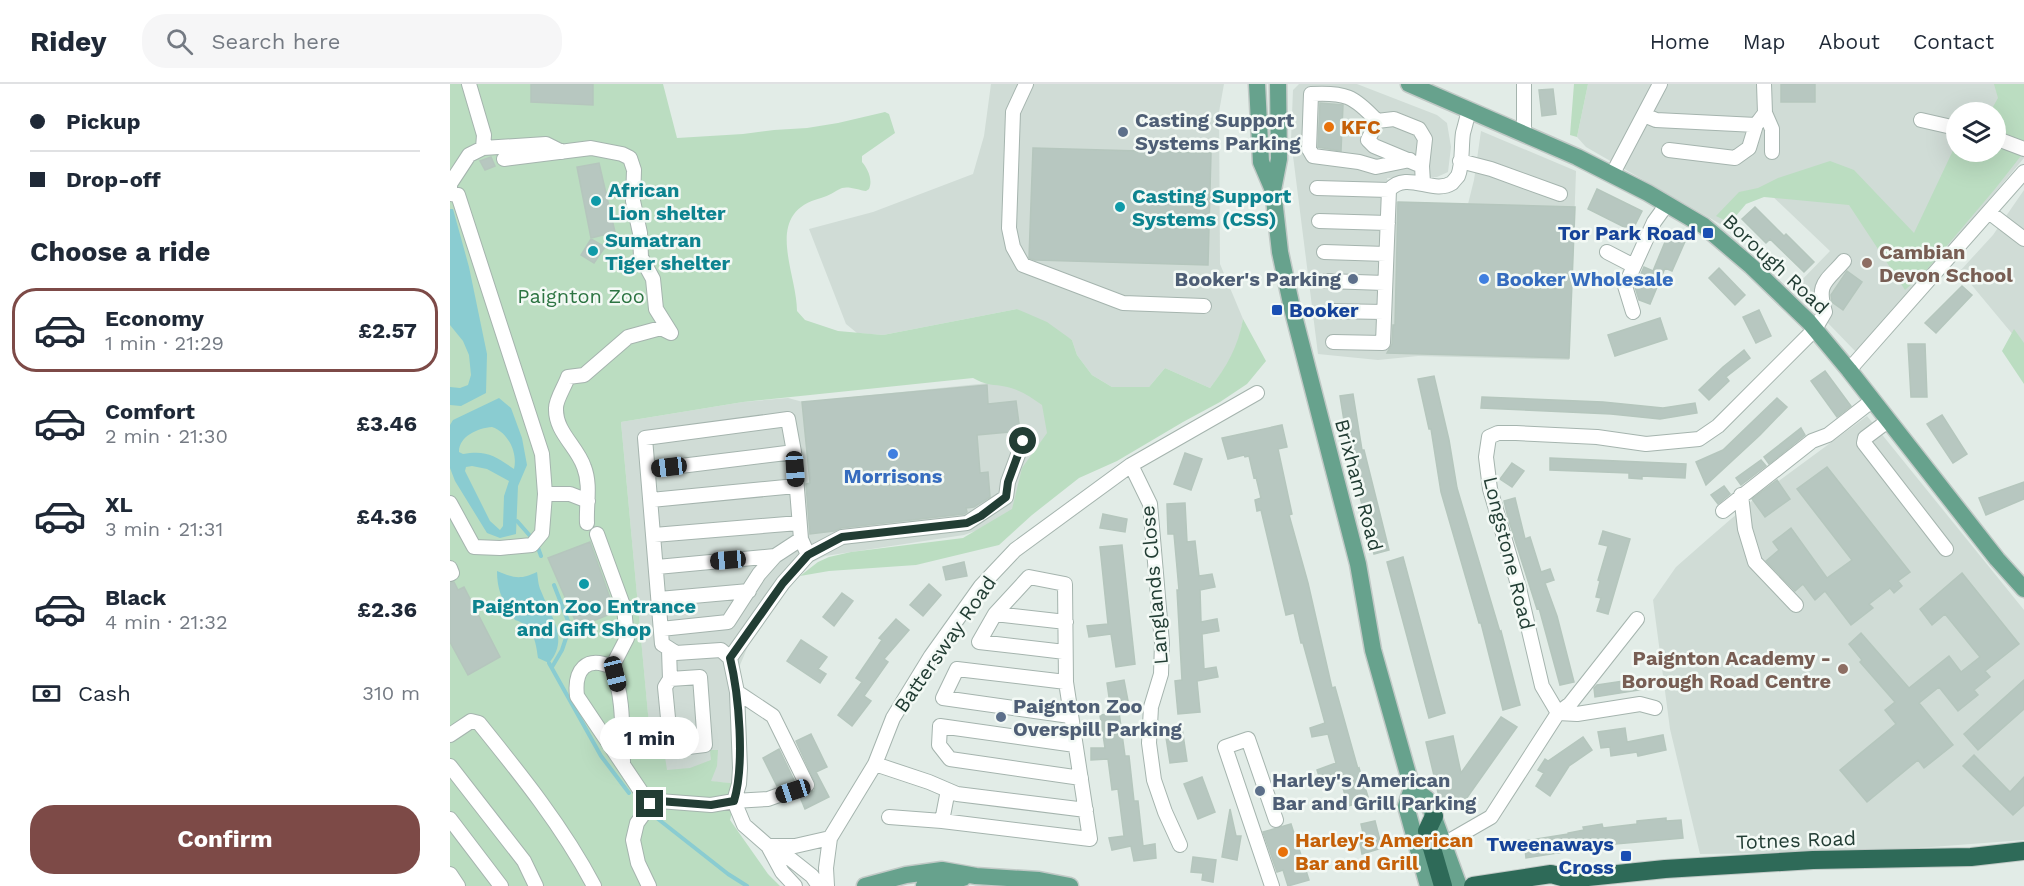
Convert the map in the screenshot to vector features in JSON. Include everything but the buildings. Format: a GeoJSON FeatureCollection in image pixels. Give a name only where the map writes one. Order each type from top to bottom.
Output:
{"type":"FeatureCollection","features":[{"type":"Feature","properties":{"kind":"highway"},"geometry":{"type":"LineString","coordinates":[[1434,816],[1426,831],[1443,886]]}},
{"type":"Feature","properties":{"kind":"highway","name":"Totnes Road"},"geometry":{"type":"LineString","coordinates":[[1473,886],[1551,874],[1566,882],[1665,868],[1813,860],[1961,858],[2024,851]]}},
{"type":"Feature","properties":{"kind":"main road","name":"Brixham Road"},"geometry":{"type":"LineString","coordinates":[[1257,84],[1261,162],[1273,190],[1280,252],[1292,308],[1358,564],[1373,650],[1412,788],[1406,806],[1428,886]]}},
{"type":"Feature","properties":{"kind":"main road","name":"Brixham Road"},"geometry":{"type":"LineString","coordinates":[[1273,190],[1279,159],[1278,84]]}},
{"type":"Feature","properties":{"kind":"main road","name":"Borough Road"},"geometry":{"type":"LineString","coordinates":[[1409,84],[1429,88],[1469,110],[1524,132],[1612,174],[1704,226],[1751,266],[1815,329],[1874,400],[1997,559],[2024,589]]}},
{"type":"Feature","properties":{"kind":"main road","name":"Brixham Road"},"geometry":{"type":"LineString","coordinates":[[1412,788],[1427,799],[1460,886]]}},
{"type":"Feature","properties":{"kind":"main road"},"geometry":{"type":"LineString","coordinates":[[865,886],[906,875],[942,870],[976,876],[1039,880],[1070,886]]}},
{"type":"Feature","properties":{"kind":"main road"},"geometry":{"type":"LineString","coordinates":[[924,886],[976,876]]}},
{"type":"Feature","properties":{"kind":"street"},"geometry":{"type":"LineString","coordinates":[[469,84],[484,135],[483,148]]}},
{"type":"Feature","properties":{"kind":"street"},"geometry":{"type":"LineString","coordinates":[[1026,84],[1012,112],[1003,229],[1023,265],[1124,303],[1204,306]]}},
{"type":"Feature","properties":{"kind":"street"},"geometry":{"type":"LineString","coordinates":[[1524,84],[1524,132]]}},
{"type":"Feature","properties":{"kind":"street"},"geometry":{"type":"LineString","coordinates":[[1612,174],[1660,84]]}},
{"type":"Feature","properties":{"kind":"street"},"geometry":{"type":"LineString","coordinates":[[1764,84],[1765,112],[1772,129],[1772,152]]}},
{"type":"Feature","properties":{"kind":"street"},"geometry":{"type":"LineString","coordinates":[[1377,121],[1355,99],[1333,93],[1311,94],[1309,148],[1313,156],[1359,162],[1376,167],[1416,163]]}},
{"type":"Feature","properties":{"kind":"street"},"geometry":{"type":"LineString","coordinates":[[1317,188],[1389,190],[1398,183],[1423,183],[1438,187],[1451,184],[1458,177],[1469,110]]}},
{"type":"Feature","properties":{"kind":"street"},"geometry":{"type":"LineString","coordinates":[[1669,150],[1735,158],[1749,148],[1756,125],[1765,112]]}},
{"type":"Feature","properties":{"kind":"street"},"geometry":{"type":"LineString","coordinates":[[1644,114],[1656,120],[1756,125]]}},
{"type":"Feature","properties":{"kind":"street"},"geometry":{"type":"LineString","coordinates":[[1377,121],[1394,119],[1419,129],[1425,139],[1416,163],[1423,183]]}},
{"type":"Feature","properties":{"kind":"street"},"geometry":{"type":"LineString","coordinates":[[1921,120],[1946,126]]}},
{"type":"Feature","properties":{"kind":"street"},"geometry":{"type":"LineString","coordinates":[[1377,121],[1368,140],[1374,146],[1416,163]]}},
{"type":"Feature","properties":{"kind":"street"},"geometry":{"type":"LineString","coordinates":[[2006,142],[2024,149]]}},
{"type":"Feature","properties":{"kind":"street"},"geometry":{"type":"LineString","coordinates":[[450,188],[450,184],[469,155],[483,148],[546,144],[562,152]]}},
{"type":"Feature","properties":{"kind":"street"},"geometry":{"type":"LineString","coordinates":[[504,159],[591,148],[622,154],[630,158],[634,170],[633,201],[641,257],[653,279],[656,309],[671,333],[661,328],[628,337],[584,375],[568,377],[556,407],[562,433],[578,452],[585,468],[588,482],[586,523]]}},
{"type":"Feature","properties":{"kind":"street"},"geometry":{"type":"LineString","coordinates":[[1460,161],[1491,168],[1560,194]]}},
{"type":"Feature","properties":{"kind":"street"},"geometry":{"type":"LineString","coordinates":[[1849,370],[2024,172]]}},
{"type":"Feature","properties":{"kind":"street"},"geometry":{"type":"LineString","coordinates":[[1332,342],[1383,343],[1389,190]]}},
{"type":"Feature","properties":{"kind":"street"},"geometry":{"type":"LineString","coordinates":[[450,194],[458,195],[542,454],[544,494],[542,533],[532,545],[474,548],[450,502]]}},
{"type":"Feature","properties":{"kind":"street"},"geometry":{"type":"LineString","coordinates":[[1633,312],[1625,286],[1654,222],[1667,204]]}},
{"type":"Feature","properties":{"kind":"street"},"geometry":{"type":"LineString","coordinates":[[1990,213],[2024,239]]}},
{"type":"Feature","properties":{"kind":"street"},"geometry":{"type":"LineString","coordinates":[[1319,221],[1388,222]]}},
{"type":"Feature","properties":{"kind":"street"},"geometry":{"type":"LineString","coordinates":[[1324,252],[1386,254]]}},
{"type":"Feature","properties":{"kind":"street"},"geometry":{"type":"LineString","coordinates":[[1607,252],[1634,266]]}},
{"type":"Feature","properties":{"kind":"street"},"geometry":{"type":"LineString","coordinates":[[1815,329],[1825,312],[1821,288],[1844,261]]}},
{"type":"Feature","properties":{"kind":"street"},"geometry":{"type":"LineString","coordinates":[[1326,281],[1385,283]]}},
{"type":"Feature","properties":{"kind":"street"},"geometry":{"type":"LineString","coordinates":[[1329,311],[1384,312]]}},
{"type":"Feature","properties":{"kind":"street","name":"Longstone Road"},"geometry":{"type":"LineString","coordinates":[[1558,713],[1542,686],[1519,588],[1490,489],[1486,457],[1489,437],[1498,433],[1516,433],[1597,437],[1646,444],[1669,444],[1700,439],[1718,426],[1815,329]]}},
{"type":"Feature","properties":{"kind":"street","name":"Battersway Road"},"geometry":{"type":"LineString","coordinates":[[827,886],[826,868],[830,838],[875,764],[893,718],[931,656],[981,586],[1015,550],[1131,465],[1257,393]]}},
{"type":"Feature","properties":{"kind":"street"},"geometry":{"type":"LineString","coordinates":[[1723,511],[1812,441],[1828,435],[1874,400]]}},
{"type":"Feature","properties":{"kind":"street"},"geometry":{"type":"LineString","coordinates":[[808,555],[801,539],[794,452],[788,419],[645,438],[662,644],[676,653],[721,650],[730,658],[737,692],[740,768],[739,784],[734,801],[744,825],[768,846],[812,876],[819,886]]}},
{"type":"Feature","properties":{"kind":"street"},"geometry":{"type":"LineString","coordinates":[[1889,420],[1865,438],[1864,443],[1946,549]]}},
{"type":"Feature","properties":{"kind":"street"},"geometry":{"type":"LineString","coordinates":[[730,658],[783,583],[808,555],[842,537],[967,523],[981,516],[1006,497],[1008,482],[1023,441]]}},
{"type":"Feature","properties":{"kind":"street"},"geometry":{"type":"LineString","coordinates":[[648,470],[794,452]]}},
{"type":"Feature","properties":{"kind":"street","name":"Langlands Close"},"geometry":{"type":"LineString","coordinates":[[1131,465],[1150,504],[1162,643],[1161,674],[1151,706],[1149,743],[1154,780],[1180,845]]}},
{"type":"Feature","properties":{"kind":"street"},"geometry":{"type":"LineString","coordinates":[[651,500],[796,486]]}},
{"type":"Feature","properties":{"kind":"street"},"geometry":{"type":"LineString","coordinates":[[544,494],[570,494],[588,501]]}},
{"type":"Feature","properties":{"kind":"street"},"geometry":{"type":"LineString","coordinates":[[1741,495],[1745,529],[1755,562],[1796,605]]}},
{"type":"Feature","properties":{"kind":"street"},"geometry":{"type":"LineString","coordinates":[[654,535],[799,523]]}},
{"type":"Feature","properties":{"kind":"street"},"geometry":{"type":"LineString","coordinates":[[597,534],[624,608],[627,638],[612,667],[621,697],[622,762]]}},
{"type":"Feature","properties":{"kind":"street"},"geometry":{"type":"LineString","coordinates":[[662,629],[728,622],[759,574],[775,556],[801,539]]}},
{"type":"Feature","properties":{"kind":"street"},"geometry":{"type":"LineString","coordinates":[[657,567],[775,556]]}},
{"type":"Feature","properties":{"kind":"street"},"geometry":{"type":"LineString","coordinates":[[450,568],[453,573],[450,574]]}},
{"type":"Feature","properties":{"kind":"street"},"geometry":{"type":"LineString","coordinates":[[889,817],[1090,839],[1066,682],[1065,584],[1029,577],[995,614],[979,642],[1065,652]]}},
{"type":"Feature","properties":{"kind":"street"},"geometry":{"type":"LineString","coordinates":[[659,599],[749,591]]}},
{"type":"Feature","properties":{"kind":"street"},"geometry":{"type":"LineString","coordinates":[[995,614],[1066,622]]}},
{"type":"Feature","properties":{"kind":"street"},"geometry":{"type":"LineString","coordinates":[[1444,844],[1478,826],[1496,822],[1558,713],[1570,704],[1637,619]]}},
{"type":"Feature","properties":{"kind":"street"},"geometry":{"type":"LineString","coordinates":[[669,650],[670,679],[665,687],[671,749],[705,745],[700,677],[670,679]]}},
{"type":"Feature","properties":{"kind":"street"},"geometry":{"type":"LineString","coordinates":[[612,667],[602,662],[590,662],[584,666],[578,679],[577,696],[592,722],[650,804]]}},
{"type":"Feature","properties":{"kind":"street"},"geometry":{"type":"LineString","coordinates":[[1066,682],[957,669],[943,698],[1070,716]]}},
{"type":"Feature","properties":{"kind":"street"},"geometry":{"type":"LineString","coordinates":[[649,886],[638,863],[633,840],[637,823],[650,804],[659,801],[711,805],[768,799],[807,785],[773,716],[737,692]]}},
{"type":"Feature","properties":{"kind":"street"},"geometry":{"type":"LineString","coordinates":[[1558,713],[1577,714],[1640,704],[1655,708]]}},
{"type":"Feature","properties":{"kind":"street"},"geometry":{"type":"LineString","coordinates":[[450,735],[471,721],[479,723],[535,793],[582,863],[594,886]]}},
{"type":"Feature","properties":{"kind":"street"},"geometry":{"type":"LineString","coordinates":[[1075,745],[940,726],[939,745],[950,759],[1081,778]]}},
{"type":"Feature","properties":{"kind":"street"},"geometry":{"type":"LineString","coordinates":[[1272,886],[1225,747],[1248,739],[1276,820]]}},
{"type":"Feature","properties":{"kind":"street"},"geometry":{"type":"LineString","coordinates":[[875,764],[957,794],[1086,810]]}},
{"type":"Feature","properties":{"kind":"street"},"geometry":{"type":"LineString","coordinates":[[450,766],[524,861],[536,886]]}},
{"type":"Feature","properties":{"kind":"street"},"geometry":{"type":"LineString","coordinates":[[942,821],[948,790]]}},
{"type":"Feature","properties":{"kind":"street"},"geometry":{"type":"LineString","coordinates":[[450,819],[501,886]]}},
{"type":"Feature","properties":{"kind":"street"},"geometry":{"type":"LineString","coordinates":[[768,846],[795,846],[830,838]]}},
{"type":"Feature","properties":{"kind":"street"},"geometry":{"type":"LineString","coordinates":[[768,846],[782,872],[795,886]]}},
{"type":"Feature","properties":{"kind":"street"},"geometry":{"type":"LineString","coordinates":[[450,874],[458,886]]}},
{"type":"Feature","properties":{"kind":"shaded area"},"geometry":{"type":"Polygon","coordinates":[[[991,84],[1224,84],[1219,112],[1220,264],[1243,319],[1239,340],[1229,363],[1210,388],[1165,368],[1149,387],[1112,387],[1092,375],[1077,355],[1072,340],[1017,309],[883,335],[857,333],[846,324],[809,229],[873,212],[973,174],[984,136],[991,84]]]}},
{"type":"Feature","properties":{"kind":"shaded area"},"geometry":{"type":"Polygon","coordinates":[[[1299,84],[1357,84],[1437,115],[1447,123],[1451,147],[1448,172],[1437,177],[1387,178],[1393,202],[1468,204],[1481,131],[1576,171],[1569,360],[1418,356],[1378,360],[1318,354],[1291,140],[1293,90],[1299,84]]]}},
{"type":"Feature","properties":{"kind":"shaded area"},"geometry":{"type":"Polygon","coordinates":[[[1588,84],[2024,84],[2024,158],[1926,275],[1856,352],[1794,288],[1830,251],[1767,191],[1744,204],[1722,225],[1586,147],[1577,137],[1588,84]]]}},
{"type":"Feature","properties":{"kind":"shaded area"},"geometry":{"type":"Polygon","coordinates":[[[2024,190],[2024,348],[1960,271],[1993,235],[2024,190]]]}},
{"type":"Feature","properties":{"kind":"shaded area"},"geometry":{"type":"Polygon","coordinates":[[[1018,380],[1043,391],[1055,427],[1013,514],[998,523],[964,535],[825,556],[809,564],[772,609],[748,646],[735,677],[739,784],[661,777],[652,758],[621,422],[743,402],[788,398],[803,402],[1018,380]]]}},
{"type":"Feature","properties":{"kind":"shaded area","name":"Paignton Academy - Borough Road Centre"},"geometry":{"type":"Polygon","coordinates":[[[1867,416],[2024,610],[2024,840],[1865,852],[1700,854],[1670,729],[1653,600],[1676,567],[1753,500],[1867,416]]]}},
{"type":"Feature","properties":{"kind":"green space","name":"Paignton Zoo"},"geometry":{"type":"Polygon","coordinates":[[[450,84],[663,84],[677,138],[807,128],[885,112],[889,114],[895,133],[862,156],[862,162],[870,178],[869,189],[866,191],[842,188],[803,206],[792,216],[787,230],[789,262],[797,311],[805,320],[838,331],[883,335],[1017,309],[1047,322],[1072,340],[1077,355],[1092,375],[1112,387],[1149,387],[1165,368],[1210,388],[1231,356],[1243,319],[1266,361],[1247,384],[1220,402],[1117,461],[1079,478],[1032,515],[999,545],[916,565],[829,571],[800,576],[818,562],[829,557],[851,552],[963,538],[1012,509],[1022,468],[1047,433],[1042,405],[1008,387],[984,383],[973,378],[743,402],[621,422],[652,757],[665,757],[667,770],[690,768],[711,760],[710,750],[718,750],[717,766],[711,781],[739,784],[730,820],[768,874],[780,886],[450,886],[450,84]]]}},
{"type":"Feature","properties":{"kind":"green space"},"geometry":{"type":"Polygon","coordinates":[[[1574,84],[1588,84],[1577,137],[1570,135],[1574,84]]]}},
{"type":"Feature","properties":{"kind":"green space"},"geometry":{"type":"Polygon","coordinates":[[[1994,84],[2024,84],[2024,152],[1924,273],[1905,290],[1849,205],[1764,197],[1746,204],[1730,223],[1716,216],[1739,192],[1758,188],[1778,178],[1830,161],[1854,170],[1914,233],[1948,162],[2006,162],[2006,102],[1996,102],[1998,98],[1994,84]]]}},
{"type":"Feature","properties":{"kind":"green space"},"geometry":{"type":"Polygon","coordinates":[[[2014,329],[2024,343],[2024,384],[2002,351],[2014,329]]]}},
{"type":"Feature","properties":{"kind":"water"},"geometry":{"type":"Polygon","coordinates":[[[450,209],[453,209],[469,267],[487,354],[486,393],[461,406],[450,405],[450,387],[460,388],[468,385],[471,375],[469,355],[463,341],[450,325],[450,209]]]}},
{"type":"Feature","properties":{"kind":"water"},"geometry":{"type":"Polygon","coordinates":[[[499,398],[511,408],[522,438],[527,465],[518,486],[516,534],[500,538],[487,533],[455,481],[450,468],[450,425],[453,420],[499,398]],[[492,427],[481,429],[466,437],[462,441],[459,452],[490,455],[514,469],[513,450],[507,438],[492,427]],[[466,467],[465,471],[490,521],[500,530],[503,526],[504,496],[509,481],[487,469],[466,467]]]}},
{"type":"Feature","properties":{"kind":"water"},"geometry":{"type":"Polygon","coordinates":[[[497,571],[517,577],[537,572],[540,589],[558,636],[555,654],[549,663],[538,658],[535,640],[530,630],[515,620],[508,608],[500,591],[497,571]]]}},
{"type":"Feature","properties":{"kind":"waterway"},"geometry":{"type":"LineString","coordinates":[[517,521],[531,537]]}},
{"type":"Feature","properties":{"kind":"waterway"},"geometry":{"type":"LineString","coordinates":[[537,545],[541,556]]}},
{"type":"Feature","properties":{"kind":"waterway"},"geometry":{"type":"LineString","coordinates":[[552,667],[562,650],[570,626],[554,585]]}},
{"type":"Feature","properties":{"kind":"waterway"},"geometry":{"type":"LineString","coordinates":[[549,663],[601,756],[629,793]]}},
{"type":"Feature","properties":{"kind":"waterway"},"geometry":{"type":"LineString","coordinates":[[653,815],[728,874],[747,886]]}},
{"type":"Feature","properties":{"kind":"place","name":"KFC"},"geometry":{"type":"Point","coordinates":[1329,127]}},
{"type":"Feature","properties":{"kind":"place","name":"Casting Support Systems Parking"},"geometry":{"type":"Point","coordinates":[1123,132]}},
{"type":"Feature","properties":{"kind":"place","name":"African Lion shelter"},"geometry":{"type":"Point","coordinates":[596,201]}},
{"type":"Feature","properties":{"kind":"place","name":"Casting Support Systems (CSS)"},"geometry":{"type":"Point","coordinates":[1120,207]}},
{"type":"Feature","properties":{"kind":"place","name":"Tor Park Road"},"geometry":{"type":"Point","coordinates":[1708,233]}},
{"type":"Feature","properties":{"kind":"place","name":"Sumatran Tiger shelter"},"geometry":{"type":"Point","coordinates":[593,251]}},
{"type":"Feature","properties":{"kind":"place","name":"Cambian Devon School"},"geometry":{"type":"Point","coordinates":[1867,263]}},
{"type":"Feature","properties":{"kind":"place","name":"Booker's Parking"},"geometry":{"type":"Point","coordinates":[1353,279]}},
{"type":"Feature","properties":{"kind":"place","name":"Booker Wholesale"},"geometry":{"type":"Point","coordinates":[1484,279]}},
{"type":"Feature","properties":{"kind":"place","name":"Booker"},"geometry":{"type":"Point","coordinates":[1277,310]}},
{"type":"Feature","properties":{"kind":"place","name":"Morrisons"},"geometry":{"type":"Point","coordinates":[893,454]}},
{"type":"Feature","properties":{"kind":"place","name":"Paignton Zoo Entrance and Gift Shop"},"geometry":{"type":"Point","coordinates":[584,584]}},
{"type":"Feature","properties":{"kind":"place","name":"Paignton Academy - Borough Road Centre"},"geometry":{"type":"Point","coordinates":[1843,669]}},
{"type":"Feature","properties":{"kind":"place","name":"Paignton Zoo Overspill Parking"},"geometry":{"type":"Point","coordinates":[1001,717]}},
{"type":"Feature","properties":{"kind":"place","name":"Harley's American Bar and Grill Parking"},"geometry":{"type":"Point","coordinates":[1260,791]}},
{"type":"Feature","properties":{"kind":"place","name":"Harley's American Bar and Grill"},"geometry":{"type":"Point","coordinates":[1283,852]}},
{"type":"Feature","properties":{"kind":"place","name":"Tweenaways Cross"},"geometry":{"type":"Point","coordinates":[1626,856]}},
{"type":"Feature","properties":{"kind":"route"},"geometry":{"type":"LineString","coordinates":[[650,804],[659,801],[711,805],[734,801],[739,784],[740,768],[737,692],[730,658],[766,605],[808,555],[842,537],[967,523],[981,516],[1006,497],[1008,482],[1023,441]]}}]}
